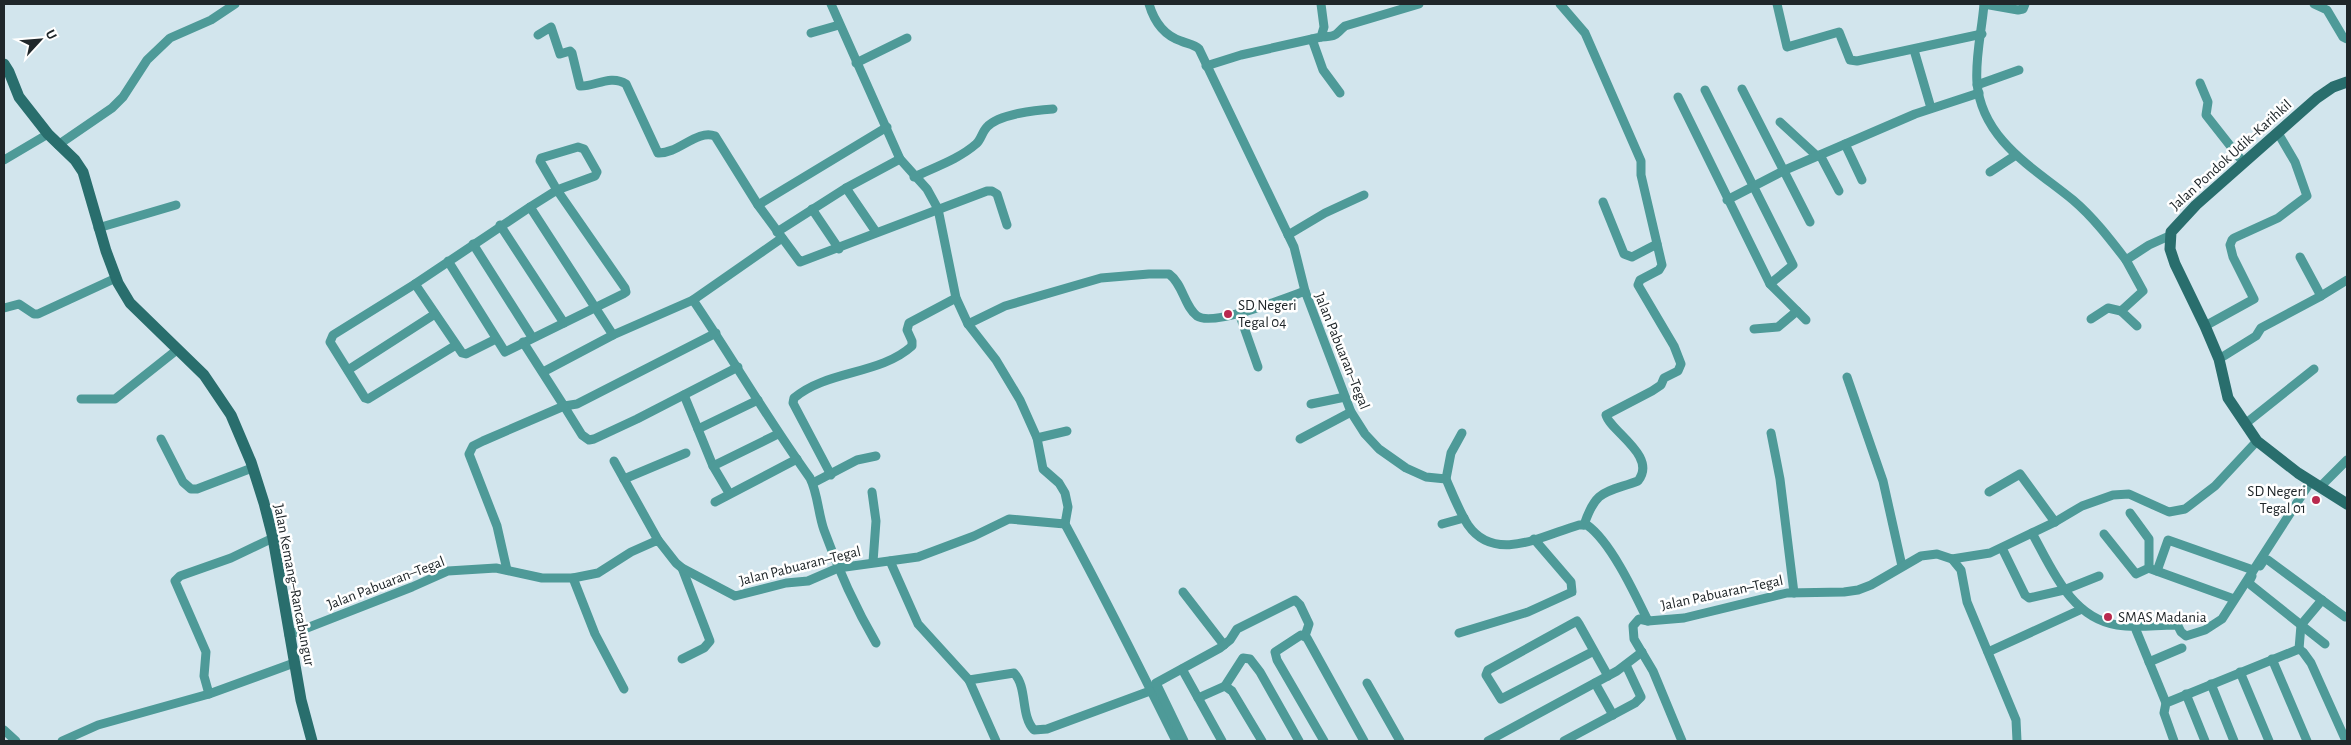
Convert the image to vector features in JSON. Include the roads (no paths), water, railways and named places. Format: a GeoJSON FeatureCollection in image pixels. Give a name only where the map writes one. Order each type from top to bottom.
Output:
{"type":"FeatureCollection","features":[{"type":"Feature","properties":{"kind":"street"},"geometry":{"type":"LineString","coordinates":[[58,145],[112,108],[123,97],[140,69],[162,44],[186,30],[211,20],[235,4]]}},
{"type":"Feature","properties":{"kind":"street"},"geometry":{"type":"LineString","coordinates":[[830,4],[900,159],[926,189],[938,209],[956,298],[968,324],[1008,378],[1023,406],[1037,438],[1043,469],[1059,483],[1065,493],[1068,507],[1065,524],[1120,626],[1176,741]]}},
{"type":"Feature","properties":{"kind":"street"},"geometry":{"type":"LineString","coordinates":[[1149,4],[1153,17],[1163,31],[1171,38],[1196,46],[1294,247],[1305,292]]}},
{"type":"Feature","properties":{"kind":"street"},"geometry":{"type":"LineString","coordinates":[[1321,4],[1324,27],[1321,37]]}},
{"type":"Feature","properties":{"kind":"street"},"geometry":{"type":"LineString","coordinates":[[1206,66],[1241,54],[1334,36],[1340,34],[1345,26],[1419,4]]}},
{"type":"Feature","properties":{"kind":"street"},"geometry":{"type":"LineString","coordinates":[[1462,433],[1451,453],[1446,479],[1464,518],[1474,532],[1492,543],[1507,546],[1584,525],[1595,500],[1605,492],[1638,480],[1641,477],[1642,468],[1638,453],[1630,442],[1611,424],[1606,415],[1661,385],[1664,378],[1678,371],[1681,364],[1674,346],[1638,285],[1640,280],[1661,268],[1641,175],[1641,161],[1585,33],[1560,4]]}},
{"type":"Feature","properties":{"kind":"street"},"geometry":{"type":"LineString","coordinates":[[1777,4],[1787,47],[1836,32],[1840,35],[1850,60],[1857,61],[1914,50],[1982,34]]}},
{"type":"Feature","properties":{"kind":"street"},"geometry":{"type":"LineString","coordinates":[[2025,4],[2023,9],[2018,10],[1984,4],[1982,34],[1977,58],[1978,89],[1987,118],[2002,140],[2016,155],[2086,212],[2126,260],[2143,291],[2121,311]]}},
{"type":"Feature","properties":{"kind":"street"},"geometry":{"type":"LineString","coordinates":[[2314,4],[2327,10],[2340,32],[2347,39]]}},
{"type":"Feature","properties":{"kind":"street"},"geometry":{"type":"LineString","coordinates":[[811,33],[839,25]]}},
{"type":"Feature","properties":{"kind":"street"},"geometry":{"type":"LineString","coordinates":[[538,35],[551,27],[560,54],[571,52],[581,87],[602,81],[618,81],[626,84],[656,152],[667,153],[705,135],[715,136],[758,205],[800,262],[839,249],[876,232],[938,209],[992,191],[997,194],[1006,225]]}},
{"type":"Feature","properties":{"kind":"street"},"geometry":{"type":"LineString","coordinates":[[856,64],[907,38]]}},
{"type":"Feature","properties":{"kind":"street"},"geometry":{"type":"LineString","coordinates":[[1312,39],[1323,70],[1340,93]]}},
{"type":"Feature","properties":{"kind":"street"},"geometry":{"type":"LineString","coordinates":[[1914,50],[1931,108]]}},
{"type":"Feature","properties":{"kind":"street","name":"Jalan Kemang–Rancabungur"},"geometry":{"type":"LineString","coordinates":[[4,64],[10,72],[19,98],[48,134],[75,160],[83,172],[98,228],[116,278],[136,311],[178,349],[210,383],[231,415],[250,460],[273,538],[288,636],[312,741]]}},
{"type":"Feature","properties":{"kind":"street"},"geometry":{"type":"LineString","coordinates":[[1727,200],[1785,170],[2019,70]]}},
{"type":"Feature","properties":{"kind":"street","name":"Jalan Pondok Udik–Karihkil"},"geometry":{"type":"LineString","coordinates":[[2169,236],[2184,216],[2243,162],[2327,91],[2347,82]]}},
{"type":"Feature","properties":{"kind":"street"},"geometry":{"type":"LineString","coordinates":[[2200,83],[2208,102],[2206,114],[2243,162]]}},
{"type":"Feature","properties":{"kind":"street"},"geometry":{"type":"LineString","coordinates":[[1742,89],[1810,222]]}},
{"type":"Feature","properties":{"kind":"street"},"geometry":{"type":"LineString","coordinates":[[1705,90],[1793,265],[1770,284]]}},
{"type":"Feature","properties":{"kind":"street"},"geometry":{"type":"LineString","coordinates":[[1678,98],[1770,284],[1806,320]]}},
{"type":"Feature","properties":{"kind":"street"},"geometry":{"type":"LineString","coordinates":[[914,177],[953,159],[977,143],[986,128],[996,121],[1030,110],[1053,110]]}},
{"type":"Feature","properties":{"kind":"street"},"geometry":{"type":"LineString","coordinates":[[1780,122],[1818,156],[1839,191]]}},
{"type":"Feature","properties":{"kind":"street"},"geometry":{"type":"LineString","coordinates":[[758,205],[887,127]]}},
{"type":"Feature","properties":{"kind":"street"},"geometry":{"type":"LineString","coordinates":[[2206,326],[2254,299],[2233,257],[2230,245],[2234,238],[2278,218],[2307,196],[2295,162],[2278,133]]}},
{"type":"Feature","properties":{"kind":"street"},"geometry":{"type":"LineString","coordinates":[[4,160],[48,134]]}},
{"type":"Feature","properties":{"kind":"street"},"geometry":{"type":"LineString","coordinates":[[1845,144],[1862,180]]}},
{"type":"Feature","properties":{"kind":"street"},"geometry":{"type":"LineString","coordinates":[[448,261],[505,352],[626,292],[557,190],[540,159],[578,147],[584,149],[598,174],[557,190],[530,206],[500,225],[473,244],[448,261],[415,284],[333,335],[330,342],[365,398],[368,399],[456,345]]}},
{"type":"Feature","properties":{"kind":"street"},"geometry":{"type":"LineString","coordinates":[[1990,172],[2016,155]]}},
{"type":"Feature","properties":{"kind":"street"},"geometry":{"type":"LineString","coordinates":[[543,372],[614,335],[693,300],[812,209],[900,159]]}},
{"type":"Feature","properties":{"kind":"street"},"geometry":{"type":"LineString","coordinates":[[846,188],[876,232]]}},
{"type":"Feature","properties":{"kind":"street"},"geometry":{"type":"LineString","coordinates":[[1288,235],[1325,213],[1364,195]]}},
{"type":"Feature","properties":{"kind":"street"},"geometry":{"type":"LineString","coordinates":[[1603,202],[1624,254],[1632,256],[1657,244]]}},
{"type":"Feature","properties":{"kind":"street"},"geometry":{"type":"LineString","coordinates":[[98,228],[176,205]]}},
{"type":"Feature","properties":{"kind":"street"},"geometry":{"type":"LineString","coordinates":[[530,206],[614,335]]}},
{"type":"Feature","properties":{"kind":"street"},"geometry":{"type":"LineString","coordinates":[[812,209],[839,249]]}},
{"type":"Feature","properties":{"kind":"street"},"geometry":{"type":"LineString","coordinates":[[500,225],[564,323]]}},
{"type":"Feature","properties":{"kind":"street"},"geometry":{"type":"LineString","coordinates":[[2126,260],[2149,245],[2169,236],[2172,257],[2206,326],[2219,359],[2228,398],[2245,424],[2257,440],[2316,484],[2347,504]]}},
{"type":"Feature","properties":{"kind":"street"},"geometry":{"type":"LineString","coordinates":[[473,244],[532,337]]}},
{"type":"Feature","properties":{"kind":"street"},"geometry":{"type":"LineString","coordinates":[[2300,257],[2320,296]]}},
{"type":"Feature","properties":{"kind":"street","name":"Jalan Pabuaran–Tegal"},"geometry":{"type":"LineString","coordinates":[[968,324],[1005,306],[1089,281],[1149,274],[1162,274],[1173,277],[1198,316],[1213,318],[1239,313],[1305,292],[1344,397],[1351,412],[1371,441],[1396,460],[1421,475],[1446,479]]}},
{"type":"Feature","properties":{"kind":"street"},"geometry":{"type":"LineString","coordinates":[[4,308],[19,304],[34,314],[38,314],[116,278]]}},
{"type":"Feature","properties":{"kind":"street"},"geometry":{"type":"LineString","coordinates":[[2219,359],[2256,336],[2261,328],[2347,280]]}},
{"type":"Feature","properties":{"kind":"street"},"geometry":{"type":"LineString","coordinates":[[415,284],[464,354],[496,339]]}},
{"type":"Feature","properties":{"kind":"street"},"geometry":{"type":"LineString","coordinates":[[831,475],[793,403],[794,398],[825,382],[878,364],[908,350],[912,346],[907,330],[909,323],[956,298]]}},
{"type":"Feature","properties":{"kind":"street"},"geometry":{"type":"LineString","coordinates":[[693,300],[738,367],[778,434],[813,483],[821,521],[838,568],[860,616],[876,643]]}},
{"type":"Feature","properties":{"kind":"street"},"geometry":{"type":"LineString","coordinates":[[2091,319],[2108,308],[2121,311],[2137,326]]}},
{"type":"Feature","properties":{"kind":"street"},"geometry":{"type":"LineString","coordinates":[[1754,329],[1778,326],[1797,311]]}},
{"type":"Feature","properties":{"kind":"street"},"geometry":{"type":"LineString","coordinates":[[1239,313],[1258,367]]}},
{"type":"Feature","properties":{"kind":"street"},"geometry":{"type":"LineString","coordinates":[[348,370],[435,314]]}},
{"type":"Feature","properties":{"kind":"street"},"geometry":{"type":"LineString","coordinates":[[507,570],[497,526],[470,459],[470,450],[483,441],[564,406],[577,404],[716,333]]}},
{"type":"Feature","properties":{"kind":"street"},"geometry":{"type":"LineString","coordinates":[[523,342],[582,435],[589,440],[637,419],[738,367]]}},
{"type":"Feature","properties":{"kind":"street"},"geometry":{"type":"LineString","coordinates":[[81,400],[115,399],[178,349]]}},
{"type":"Feature","properties":{"kind":"street"},"geometry":{"type":"LineString","coordinates":[[2245,424],[2314,370]]}},
{"type":"Feature","properties":{"kind":"street"},"geometry":{"type":"LineString","coordinates":[[1847,377],[1883,481],[1902,566]]}},
{"type":"Feature","properties":{"kind":"street"},"geometry":{"type":"LineString","coordinates":[[684,395],[713,466],[729,493]]}},
{"type":"Feature","properties":{"kind":"street"},"geometry":{"type":"LineString","coordinates":[[1311,404],[1344,397]]}},
{"type":"Feature","properties":{"kind":"street"},"geometry":{"type":"LineString","coordinates":[[698,429],[758,400]]}},
{"type":"Feature","properties":{"kind":"street"},"geometry":{"type":"LineString","coordinates":[[1300,438],[1351,412]]}},
{"type":"Feature","properties":{"kind":"street"},"geometry":{"type":"LineString","coordinates":[[1037,438],[1068,432]]}},
{"type":"Feature","properties":{"kind":"street"},"geometry":{"type":"LineString","coordinates":[[1771,433],[1780,479],[1794,593]]}},
{"type":"Feature","properties":{"kind":"street"},"geometry":{"type":"LineString","coordinates":[[713,466],[778,434]]}},
{"type":"Feature","properties":{"kind":"street"},"geometry":{"type":"LineString","coordinates":[[161,439],[183,482],[191,489],[197,489],[250,460]]}},
{"type":"Feature","properties":{"kind":"street","name":"Jalan Pabuaran–Tegal"},"geometry":{"type":"LineString","coordinates":[[1584,525],[1593,529],[1602,541],[1632,590],[1648,621],[1684,618],[1794,593],[1858,590],[1871,585],[1902,566],[1930,554],[1942,555],[1952,559],[1983,556],[2056,522],[2090,503],[2122,493],[2169,512],[2184,509],[2214,486],[2257,440]]}},
{"type":"Feature","properties":{"kind":"street"},"geometry":{"type":"LineString","coordinates":[[624,479],[686,453]]}},
{"type":"Feature","properties":{"kind":"street"},"geometry":{"type":"LineString","coordinates":[[813,483],[857,460],[876,456]]}},
{"type":"Feature","properties":{"kind":"street"},"geometry":{"type":"LineString","coordinates":[[715,502],[797,459]]}},
{"type":"Feature","properties":{"kind":"street"},"geometry":{"type":"LineString","coordinates":[[2032,533],[2064,590],[2093,618],[2115,625],[2146,627],[2174,625],[2178,626],[2180,632],[2186,636],[2205,630],[2222,619],[2253,570],[2316,484],[2347,460]]}},
{"type":"Feature","properties":{"kind":"street"},"geometry":{"type":"LineString","coordinates":[[614,461],[658,540]]}},
{"type":"Feature","properties":{"kind":"street"},"geometry":{"type":"LineString","coordinates":[[1989,492],[2020,474],[2056,522]]}},
{"type":"Feature","properties":{"kind":"street"},"geometry":{"type":"LineString","coordinates":[[872,492],[876,521],[873,562]]}},
{"type":"Feature","properties":{"kind":"street"},"geometry":{"type":"LineString","coordinates":[[2130,514],[2148,539],[2153,570]]}},
{"type":"Feature","properties":{"kind":"street"},"geometry":{"type":"LineString","coordinates":[[1442,524],[1464,518]]}},
{"type":"Feature","properties":{"kind":"street","name":"Jalan Pabuaran–Tegal"},"geometry":{"type":"LineString","coordinates":[[288,636],[454,570],[474,571],[488,568],[542,578],[573,578],[598,573],[631,552],[658,540],[676,564],[735,596],[808,581],[838,568],[873,562],[890,562],[939,550],[1009,519],[1065,524]]}},
{"type":"Feature","properties":{"kind":"street"},"geometry":{"type":"LineString","coordinates":[[2104,534],[2136,574],[2153,570],[2234,599]]}},
{"type":"Feature","properties":{"kind":"street"},"geometry":{"type":"LineString","coordinates":[[210,694],[204,671],[206,652],[175,581],[180,576],[231,558],[273,538]]}},
{"type":"Feature","properties":{"kind":"street"},"geometry":{"type":"LineString","coordinates":[[1458,633],[1528,612],[1572,592],[1571,582],[1534,540]]}},
{"type":"Feature","properties":{"kind":"street"},"geometry":{"type":"LineString","coordinates":[[2153,570],[2168,540],[2253,570]]}},
{"type":"Feature","properties":{"kind":"street"},"geometry":{"type":"LineString","coordinates":[[2002,548],[2025,595],[2029,598],[2064,590],[2099,576]]}},
{"type":"Feature","properties":{"kind":"street"},"geometry":{"type":"LineString","coordinates":[[1952,559],[1961,570],[1967,602],[2016,720],[2017,741]]}},
{"type":"Feature","properties":{"kind":"street"},"geometry":{"type":"LineString","coordinates":[[2325,644],[2249,584],[2264,560],[2271,561],[2345,617]]}},
{"type":"Feature","properties":{"kind":"street"},"geometry":{"type":"LineString","coordinates":[[890,562],[921,628],[943,649],[968,680],[996,741]]}},
{"type":"Feature","properties":{"kind":"street"},"geometry":{"type":"LineString","coordinates":[[682,568],[710,638],[709,644],[704,648],[682,659]]}},
{"type":"Feature","properties":{"kind":"street"},"geometry":{"type":"LineString","coordinates":[[573,578],[595,634],[624,689]]}},
{"type":"Feature","properties":{"kind":"street"},"geometry":{"type":"LineString","coordinates":[[1183,592],[1224,645]]}},
{"type":"Feature","properties":{"kind":"street"},"geometry":{"type":"LineString","coordinates":[[1184,741],[1156,685],[1224,645],[1237,630],[1295,600],[1300,604],[1309,624],[1305,636],[1364,741]]}},
{"type":"Feature","properties":{"kind":"street"},"geometry":{"type":"LineString","coordinates":[[2299,649],[2301,625],[2322,600]]}},
{"type":"Feature","properties":{"kind":"street"},"geometry":{"type":"LineString","coordinates":[[1988,652],[2082,609]]}},
{"type":"Feature","properties":{"kind":"street"},"geometry":{"type":"LineString","coordinates":[[1648,621],[1639,619],[1633,626],[1634,638],[1653,671],[1682,741]]}},
{"type":"Feature","properties":{"kind":"street"},"geometry":{"type":"LineString","coordinates":[[1594,651],[1501,699],[1486,674],[1488,670],[1577,621],[1594,651],[1608,676]]}},
{"type":"Feature","properties":{"kind":"street"},"geometry":{"type":"LineString","coordinates":[[2136,630],[2166,703],[2164,713],[2174,741]]}},
{"type":"Feature","properties":{"kind":"street"},"geometry":{"type":"LineString","coordinates":[[1305,636],[1301,635],[1275,652],[1277,660],[1324,741]]}},
{"type":"Feature","properties":{"kind":"street"},"geometry":{"type":"LineString","coordinates":[[2149,662],[2182,648]]}},
{"type":"Feature","properties":{"kind":"street"},"geometry":{"type":"LineString","coordinates":[[2166,703],[2299,649]]}},
{"type":"Feature","properties":{"kind":"street"},"geometry":{"type":"LineString","coordinates":[[2299,649],[2311,663],[2346,741]]}},
{"type":"Feature","properties":{"kind":"street"},"geometry":{"type":"LineString","coordinates":[[1488,741],[1596,683],[1642,652]]}},
{"type":"Feature","properties":{"kind":"street"},"geometry":{"type":"LineString","coordinates":[[1198,698],[1225,686],[1243,658],[1250,659],[1260,672],[1299,741]]}},
{"type":"Feature","properties":{"kind":"street"},"geometry":{"type":"LineString","coordinates":[[2272,659],[2307,741]]}},
{"type":"Feature","properties":{"kind":"street"},"geometry":{"type":"LineString","coordinates":[[62,741],[98,725],[210,694],[294,663]]}},
{"type":"Feature","properties":{"kind":"street"},"geometry":{"type":"LineString","coordinates":[[1564,741],[1635,703],[1641,696],[1626,664]]}},
{"type":"Feature","properties":{"kind":"street"},"geometry":{"type":"LineString","coordinates":[[1182,668],[1222,741]]}},
{"type":"Feature","properties":{"kind":"street"},"geometry":{"type":"LineString","coordinates":[[2240,672],[2268,741]]}},
{"type":"Feature","properties":{"kind":"street"},"geometry":{"type":"LineString","coordinates":[[968,680],[1014,673],[1020,682],[1028,718],[1034,730],[1047,729],[1150,691]]}},
{"type":"Feature","properties":{"kind":"street"},"geometry":{"type":"LineString","coordinates":[[1368,683],[1400,741]]}},
{"type":"Feature","properties":{"kind":"street"},"geometry":{"type":"LineString","coordinates":[[1596,683],[1613,715]]}},
{"type":"Feature","properties":{"kind":"street"},"geometry":{"type":"LineString","coordinates":[[2211,684],[2234,741]]}},
{"type":"Feature","properties":{"kind":"street"},"geometry":{"type":"LineString","coordinates":[[1225,686],[1232,691],[1243,707],[1262,741]]}},
{"type":"Feature","properties":{"kind":"street"},"geometry":{"type":"LineString","coordinates":[[2186,694],[2205,741]]}},
{"type":"Feature","properties":{"kind":"street"},"geometry":{"type":"LineString","coordinates":[[4,730],[16,741]]}},
{"type":"Feature","properties":{"kind":"place","name":"SD Negeri Tegal 04"},"geometry":{"type":"Point","coordinates":[1228,314]}},
{"type":"Feature","properties":{"kind":"place","name":"SD Negeri Tegal 01"},"geometry":{"type":"Point","coordinates":[2316,500]}},
{"type":"Feature","properties":{"kind":"place","name":"SMAS Madania"},"geometry":{"type":"Point","coordinates":[2108,617]}}]}
